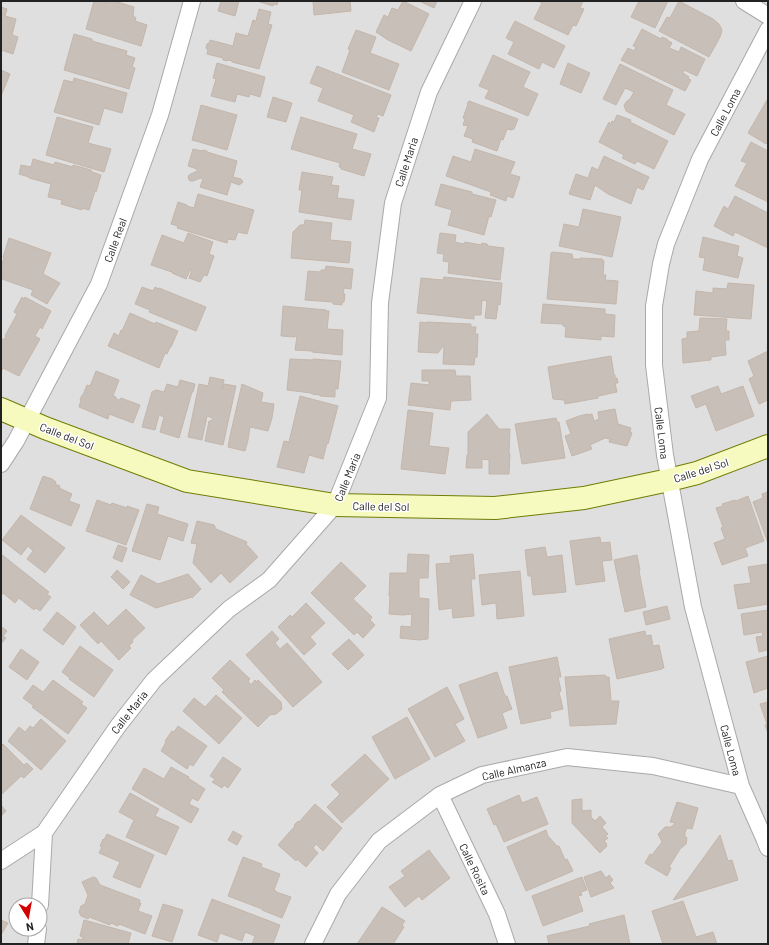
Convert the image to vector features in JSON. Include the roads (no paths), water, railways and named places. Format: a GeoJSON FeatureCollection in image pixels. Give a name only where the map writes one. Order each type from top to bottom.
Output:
{"type":"FeatureCollection","features":[{"type":"Feature","properties":{"kind":"street","name":"Calle Real"},"geometry":{"type":"LineString","coordinates":[[1,464],[27,421],[99,284],[160,115],[192,1]]}},
{"type":"Feature","properties":{"kind":"street","name":"Calle Maria"},"geometry":{"type":"LineString","coordinates":[[1,861],[44,832],[118,726],[154,680],[229,609],[269,580],[335,505],[378,398],[380,303],[393,203],[429,92],[473,1]]}},
{"type":"Feature","properties":{"kind":"street"},"geometry":{"type":"LineString","coordinates":[[744,1],[768,16]]}},
{"type":"Feature","properties":{"kind":"street","name":"Calle Loma"},"geometry":{"type":"LineString","coordinates":[[768,30],[700,159],[666,244],[654,306],[654,365],[665,455],[693,607],[741,786],[768,848]]}},
{"type":"Feature","properties":{"kind":"street","name":"Calle del Sol"},"geometry":{"type":"LineString","coordinates":[[1,409],[27,421],[187,482],[335,505],[495,508],[584,498],[697,473],[768,446]]}},
{"type":"Feature","properties":{"kind":"street","name":"Calle Almanza"},"geometry":{"type":"LineString","coordinates":[[313,944],[338,894],[379,842],[440,795],[482,775],[567,757],[653,766],[741,786]]}},
{"type":"Feature","properties":{"kind":"street","name":"Calle Rosita"},"geometry":{"type":"LineString","coordinates":[[440,795],[497,914],[506,944]]}},
{"type":"Feature","properties":{"kind":"street"},"geometry":{"type":"LineString","coordinates":[[40,897],[44,832]]}}]}
